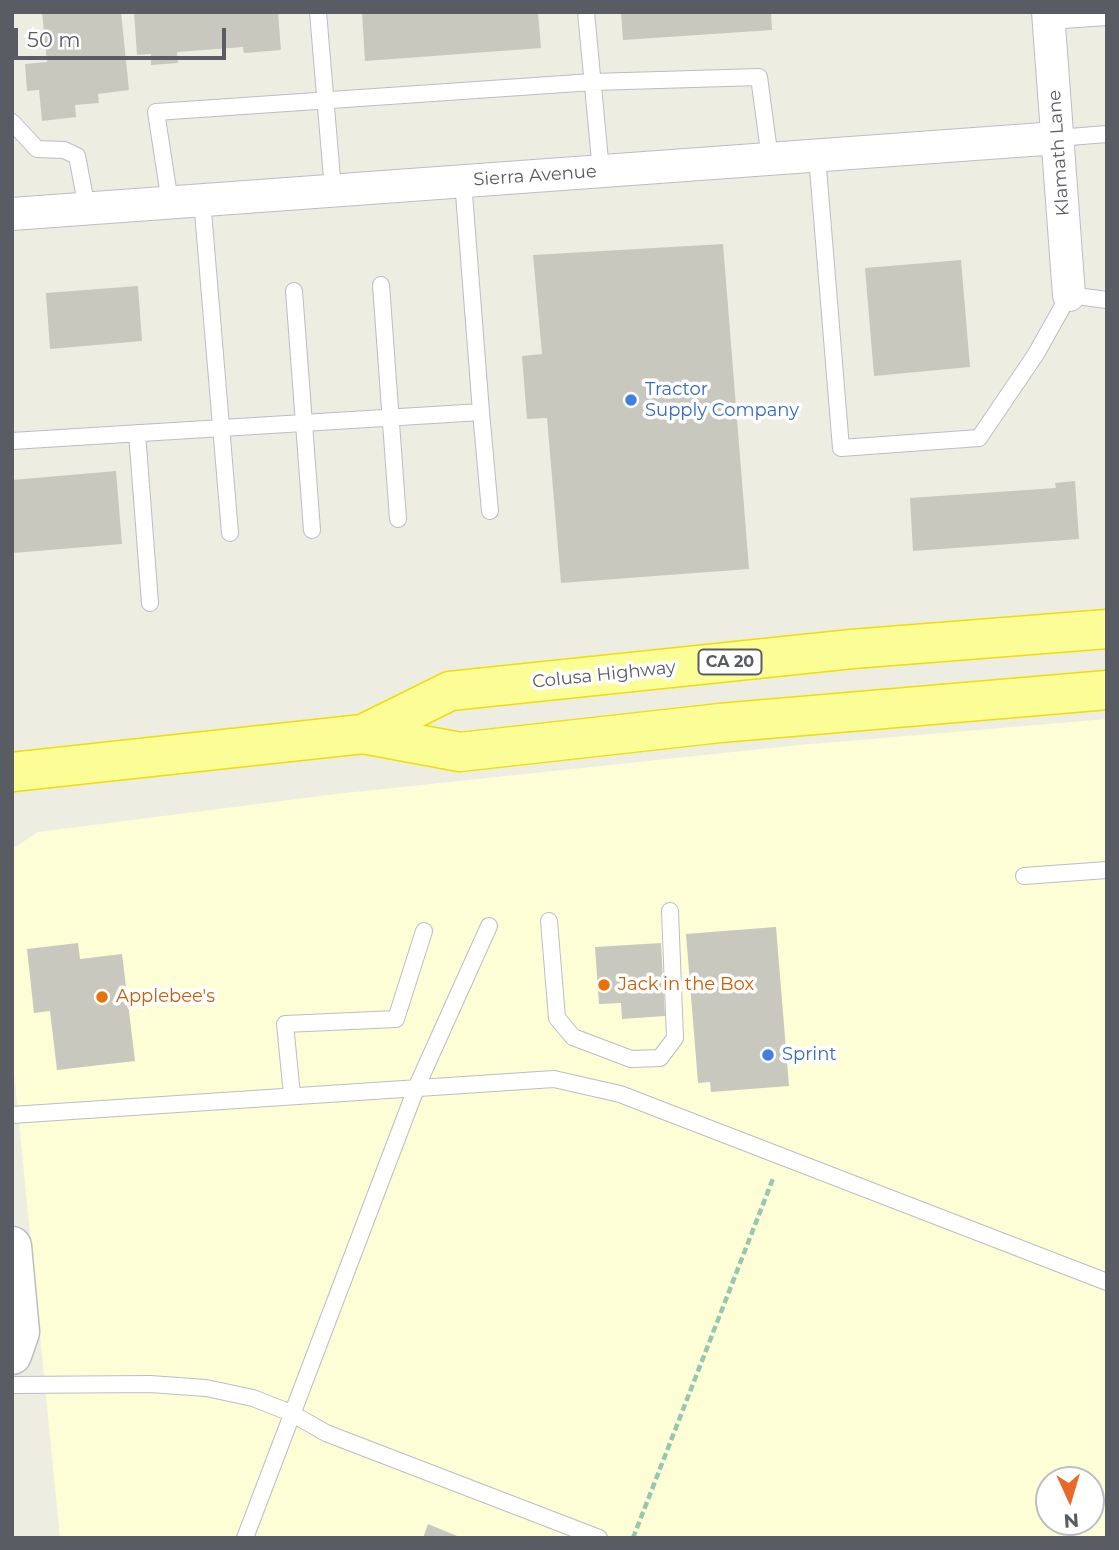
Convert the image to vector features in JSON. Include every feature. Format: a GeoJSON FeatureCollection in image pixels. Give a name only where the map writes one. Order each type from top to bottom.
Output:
{"type":"FeatureCollection","features":[{"type":"Feature","properties":{"kind":"highway","name":"Colusa Highway"},"geometry":{"type":"LineString","coordinates":[[363,734],[450,691],[852,649],[1107,629]]}},
{"type":"Feature","properties":{"kind":"highway","name":"Colusa Highway"},"geometry":{"type":"LineString","coordinates":[[12,772],[363,734],[460,752],[734,722],[1107,690]]}},
{"type":"Feature","properties":{"kind":"street","name":"Klamath Lane"},"geometry":{"type":"LineString","coordinates":[[1049,17],[1069,295]]}},
{"type":"Feature","properties":{"kind":"street","name":"Sierra Avenue"},"geometry":{"type":"LineString","coordinates":[[12,214],[1058,138]]}},
{"type":"Feature","properties":{"kind":"street"},"geometry":{"type":"LineString","coordinates":[[12,1245],[20,1332],[12,1355]]}},
{"type":"Feature","properties":{"kind":"lane"},"geometry":{"type":"LineString","coordinates":[[318,12],[333,191]]}},
{"type":"Feature","properties":{"kind":"lane"},"geometry":{"type":"LineString","coordinates":[[586,12],[601,171]]}},
{"type":"Feature","properties":{"kind":"lane"},"geometry":{"type":"LineString","coordinates":[[1049,17],[1107,17]]}},
{"type":"Feature","properties":{"kind":"lane"},"geometry":{"type":"LineString","coordinates":[[170,202],[156,112],[593,82],[759,77],[769,159]]}},
{"type":"Feature","properties":{"kind":"lane"},"geometry":{"type":"LineString","coordinates":[[12,122],[37,149],[64,150],[77,156],[87,208]]}},
{"type":"Feature","properties":{"kind":"lane"},"geometry":{"type":"LineString","coordinates":[[1058,138],[1107,134]]}},
{"type":"Feature","properties":{"kind":"lane"},"geometry":{"type":"LineString","coordinates":[[817,156],[841,448],[979,438],[1036,354],[1069,295],[1107,300]]}},
{"type":"Feature","properties":{"kind":"lane"},"geometry":{"type":"LineString","coordinates":[[463,181],[490,511]]}},
{"type":"Feature","properties":{"kind":"lane"},"geometry":{"type":"LineString","coordinates":[[202,200],[230,533]]}},
{"type":"Feature","properties":{"kind":"lane"},"geometry":{"type":"LineString","coordinates":[[381,285],[398,519]]}},
{"type":"Feature","properties":{"kind":"lane"},"geometry":{"type":"LineString","coordinates":[[294,290],[312,530]]}},
{"type":"Feature","properties":{"kind":"lane"},"geometry":{"type":"LineString","coordinates":[[12,441],[481,412]]}},
{"type":"Feature","properties":{"kind":"lane"},"geometry":{"type":"LineString","coordinates":[[138,433],[150,603]]}},
{"type":"Feature","properties":{"kind":"lane"},"geometry":{"type":"LineString","coordinates":[[1024,876],[1107,870]]}},
{"type":"Feature","properties":{"kind":"lane"},"geometry":{"type":"LineString","coordinates":[[549,921],[557,1018],[573,1037],[631,1059],[660,1058],[675,1038],[670,911]]}},
{"type":"Feature","properties":{"kind":"lane"},"geometry":{"type":"LineString","coordinates":[[245,1538],[417,1086],[489,926]]}},
{"type":"Feature","properties":{"kind":"lane"},"geometry":{"type":"LineString","coordinates":[[292,1095],[285,1024],[396,1019],[424,931]]}},
{"type":"Feature","properties":{"kind":"lane"},"geometry":{"type":"LineString","coordinates":[[12,1115],[417,1086],[554,1079],[574,1082],[620,1094],[1107,1282]]}},
{"type":"Feature","properties":{"kind":"lane"},"geometry":{"type":"LineString","coordinates":[[12,1385],[150,1384],[206,1388],[253,1398],[291,1413],[326,1433],[599,1538]]}},
{"type":"Feature","properties":{"kind":"path"},"geometry":{"type":"LineString","coordinates":[[633,1538],[781,1157]]}},
{"type":"Feature","properties":{"kind":"shaded area"},"geometry":{"type":"Polygon","coordinates":[[[1107,719],[1107,1538],[60,1538],[12,1051],[12,849],[38,832],[336,794],[799,745],[1107,719]]]}},
{"type":"Feature","properties":{"kind":"building"},"geometry":{"type":"Polygon","coordinates":[[[42,12],[121,12],[129,90],[98,94],[99,103],[75,105],[76,117],[42,121],[39,90],[27,91],[25,64],[47,62],[42,12]]]}},
{"type":"Feature","properties":{"kind":"building"},"geometry":{"type":"Polygon","coordinates":[[[134,12],[278,12],[281,50],[244,53],[243,47],[177,52],[178,63],[151,65],[151,54],[137,55],[134,12]]]}},
{"type":"Feature","properties":{"kind":"building"},"geometry":{"type":"Polygon","coordinates":[[[362,12],[538,12],[541,48],[365,61],[362,12]]]}},
{"type":"Feature","properties":{"kind":"building"},"geometry":{"type":"Polygon","coordinates":[[[621,12],[771,12],[772,30],[623,40],[621,12]]]}},
{"type":"Feature","properties":{"kind":"building","name":"Tractor Supply Company"},"geometry":{"type":"Polygon","coordinates":[[[723,244],[749,569],[561,583],[547,418],[527,419],[522,356],[542,354],[533,255],[723,244]]]}},
{"type":"Feature","properties":{"kind":"building"},"geometry":{"type":"Polygon","coordinates":[[[961,260],[970,367],[874,376],[865,268],[961,260]]]}},
{"type":"Feature","properties":{"kind":"building"},"geometry":{"type":"Polygon","coordinates":[[[138,286],[142,341],[50,349],[46,293],[138,286]]]}},
{"type":"Feature","properties":{"kind":"building"},"geometry":{"type":"Polygon","coordinates":[[[116,471],[122,544],[12,553],[12,480],[116,471]]]}},
{"type":"Feature","properties":{"kind":"building"},"geometry":{"type":"Polygon","coordinates":[[[1075,481],[1079,539],[913,551],[910,498],[1056,488],[1055,483],[1075,481]]]}},
{"type":"Feature","properties":{"kind":"building"},"geometry":{"type":"Polygon","coordinates":[[[776,927],[789,1086],[711,1092],[710,1082],[698,1083],[686,934],[776,927]]]}},
{"type":"Feature","properties":{"kind":"building"},"geometry":{"type":"Polygon","coordinates":[[[78,943],[80,959],[122,954],[135,1061],[57,1070],[50,1011],[34,1013],[27,949],[78,943]]]}},
{"type":"Feature","properties":{"kind":"building"},"geometry":{"type":"Polygon","coordinates":[[[661,943],[665,1016],[622,1019],[621,1003],[599,1004],[595,947],[661,943]]]}},
{"type":"Feature","properties":{"kind":"building"},"geometry":{"type":"Polygon","coordinates":[[[428,1524],[462,1538],[423,1538],[428,1524]]]}},
{"type":"Feature","properties":{"kind":"place","name":"Tractor Supply Company"},"geometry":{"type":"Point","coordinates":[631,400]}},
{"type":"Feature","properties":{"kind":"place","name":"Jack in the Box"},"geometry":{"type":"Point","coordinates":[604,985]}},
{"type":"Feature","properties":{"kind":"place","name":"Applebee's"},"geometry":{"type":"Point","coordinates":[102,997]}},
{"type":"Feature","properties":{"kind":"place","name":"Sprint"},"geometry":{"type":"Point","coordinates":[768,1055]}}]}
